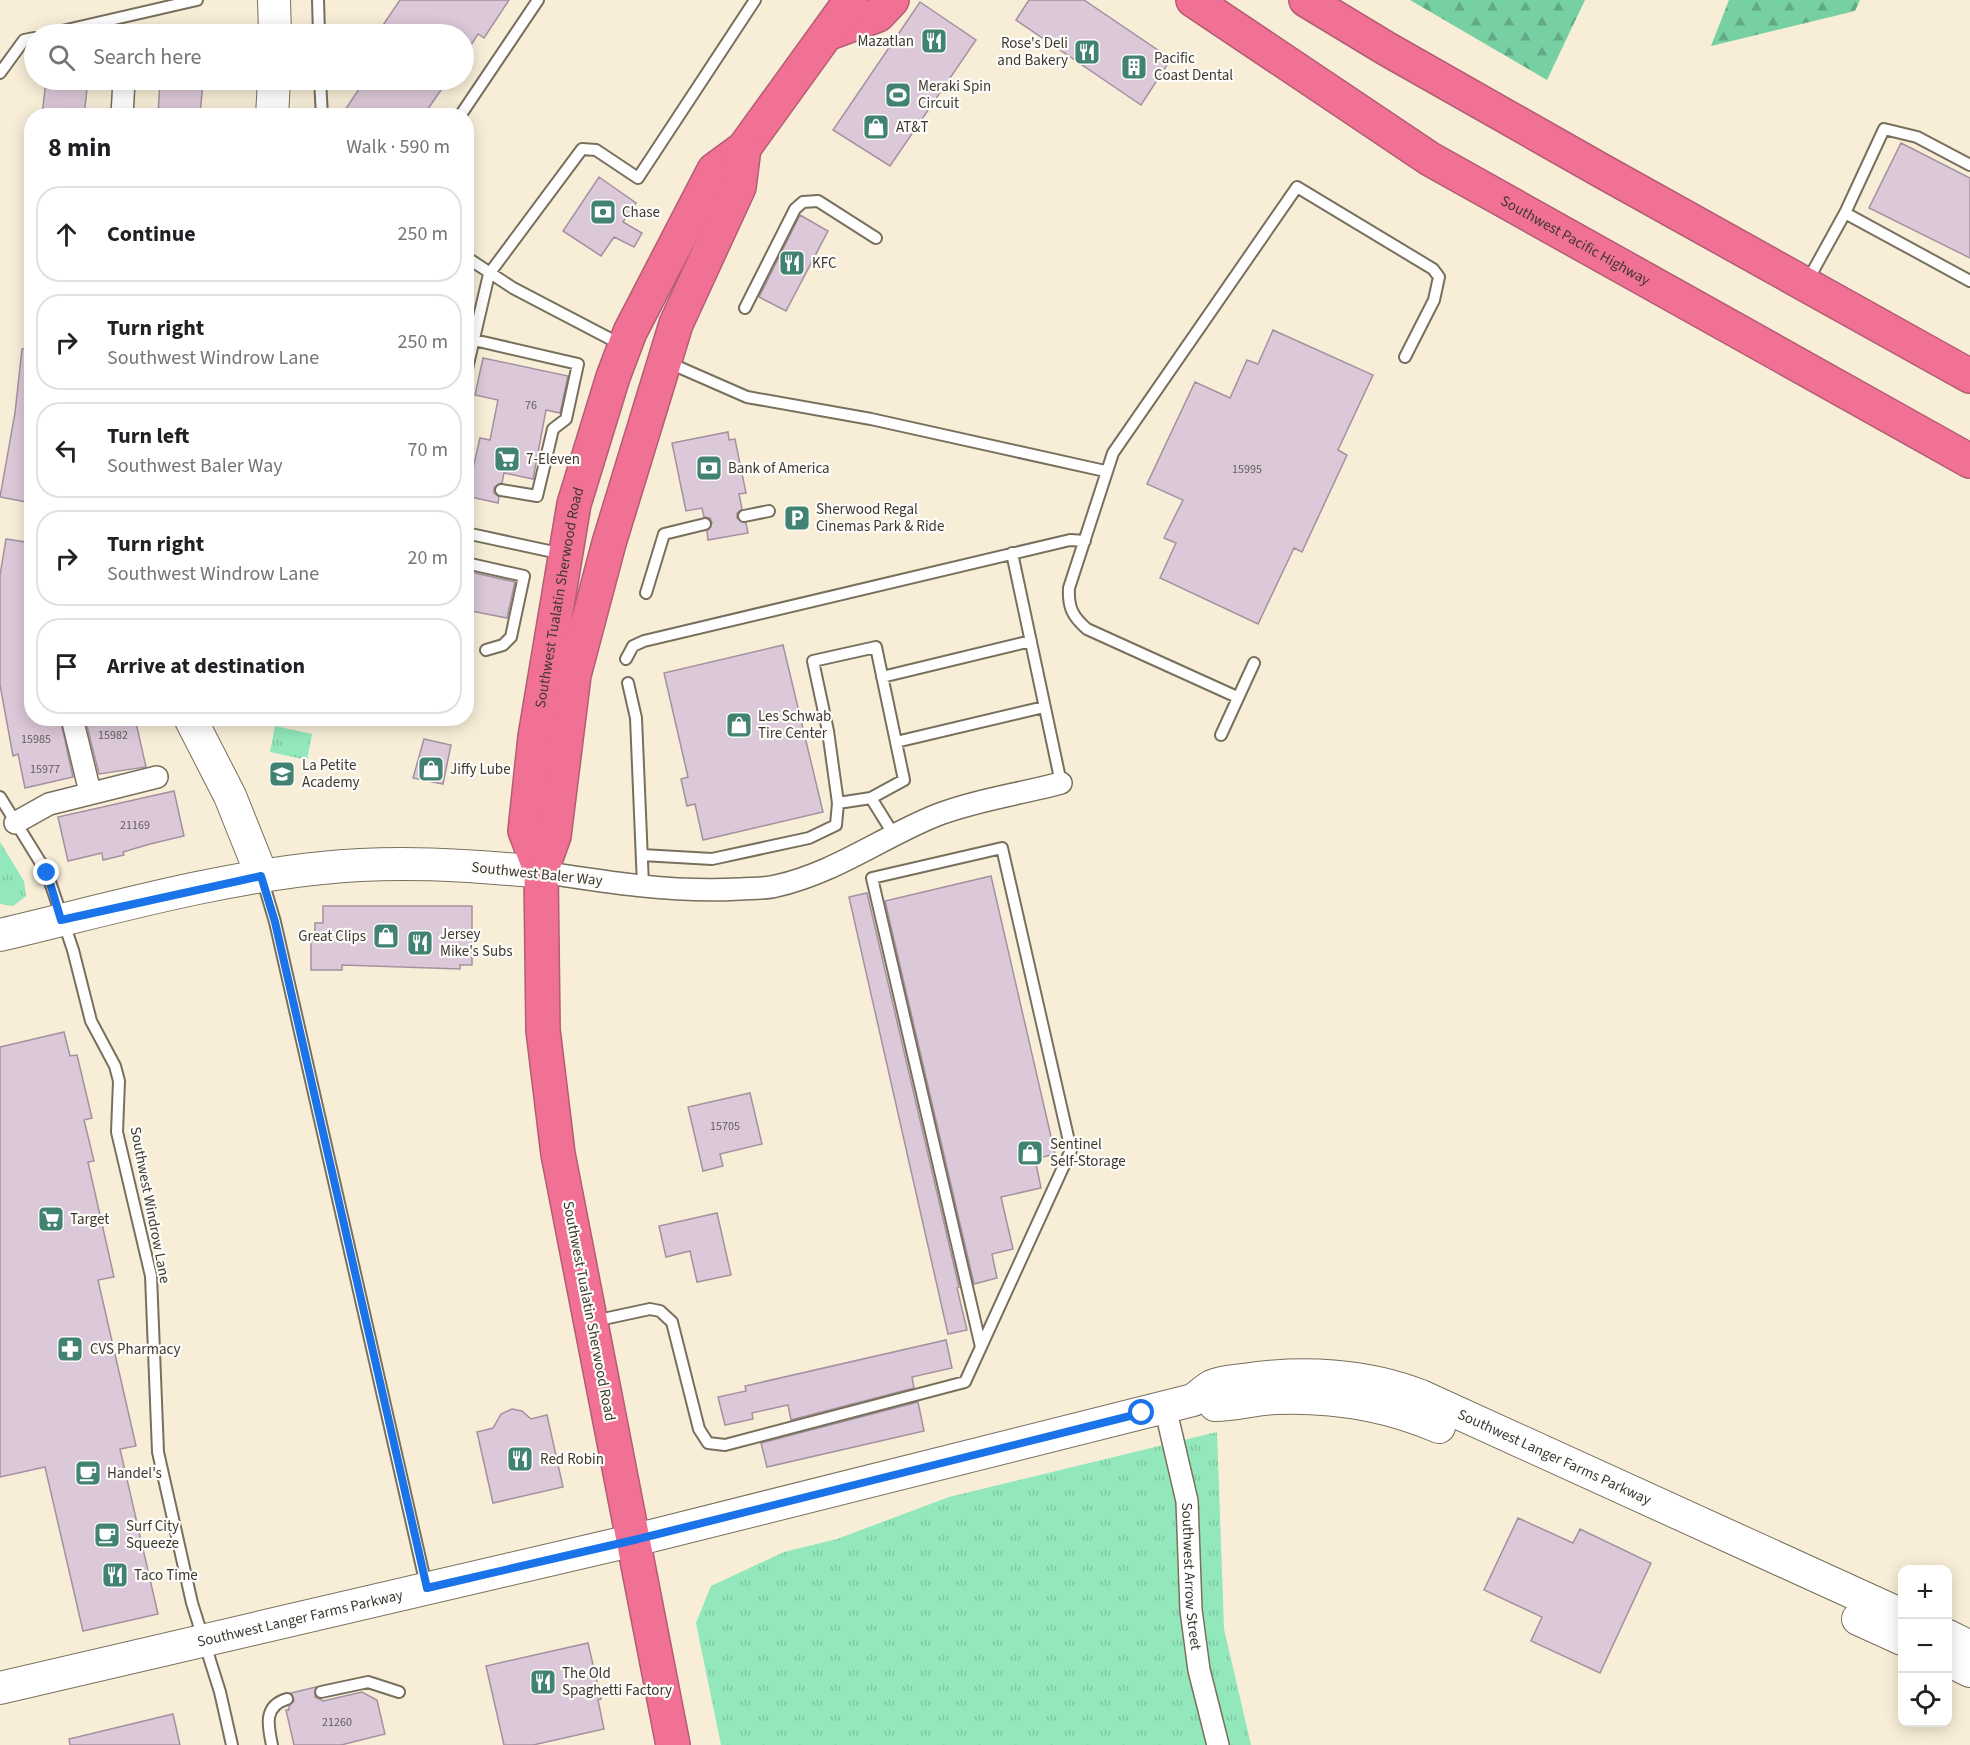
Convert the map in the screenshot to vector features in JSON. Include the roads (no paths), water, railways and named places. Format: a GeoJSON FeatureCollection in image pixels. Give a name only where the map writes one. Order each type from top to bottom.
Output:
{"type":"FeatureCollection","features":[{"type":"Feature","properties":{"kind":"highway","name":"Southwest Tualatin Sherwood Road"},"geometry":{"type":"LineString","coordinates":[[541,872],[525,831],[535,737],[563,554],[577,494],[612,377],[714,170],[744,148],[769,110],[829,33],[851,0]]}},
{"type":"Feature","properties":{"kind":"highway"},"geometry":{"type":"LineString","coordinates":[[829,33],[878,15],[892,0]]}},
{"type":"Feature","properties":{"kind":"highway","name":"Southwest Pacific Highway"},"geometry":{"type":"LineString","coordinates":[[1193,0],[1430,159],[1970,461]]}},
{"type":"Feature","properties":{"kind":"highway"},"geometry":{"type":"LineString","coordinates":[[1306,0],[1387,50],[1970,376]]}},
{"type":"Feature","properties":{"kind":"highway","name":"Southwest Tualatin Sherwood Road"},"geometry":{"type":"LineString","coordinates":[[673,1745],[558,1154],[549,1089],[540,977],[541,872],[554,836],[573,675],[676,324],[739,188],[744,148]]}},
{"type":"Feature","properties":{"kind":"highway"},"geometry":{"type":"LineString","coordinates":[[615,527],[608,500],[610,471],[617,433],[630,388],[630,366],[625,347]]}},
{"type":"Feature","properties":{"kind":"street"},"geometry":{"type":"LineString","coordinates":[[274,0],[275,24]]}},
{"type":"Feature","properties":{"kind":"street"},"geometry":{"type":"LineString","coordinates":[[122,108],[123,90]]}},
{"type":"Feature","properties":{"kind":"street"},"geometry":{"type":"LineString","coordinates":[[272,108],[273,90]]}},
{"type":"Feature","properties":{"kind":"street"},"geometry":{"type":"LineString","coordinates":[[74,726],[90,792]]}},
{"type":"Feature","properties":{"kind":"street"},"geometry":{"type":"LineString","coordinates":[[194,726],[230,796],[261,876]]}},
{"type":"Feature","properties":{"kind":"street"},"geometry":{"type":"LineString","coordinates":[[15,823],[49,804],[157,777]]}},
{"type":"Feature","properties":{"kind":"street","name":"Southwest Baler Way"},"geometry":{"type":"LineString","coordinates":[[0,934],[261,876],[321,868],[378,864],[491,867],[708,891],[774,887],[814,875],[854,858],[894,835],[940,814],[1061,783]]}},
{"type":"Feature","properties":{"kind":"street","name":"Southwest Langer Farms Parkway"},"geometry":{"type":"LineString","coordinates":[[0,1688],[634,1540],[1179,1404],[1212,1386],[1273,1376],[1326,1376],[1404,1389],[1467,1415],[1898,1614]]}},
{"type":"Feature","properties":{"kind":"street","name":"Southwest Langer Farms Parkway"},"geometry":{"type":"LineString","coordinates":[[1179,1404],[1217,1405],[1273,1398],[1326,1398],[1406,1413],[1898,1638]]}},
{"type":"Feature","properties":{"kind":"street","name":"Southwest Arrow Street"},"geometry":{"type":"LineString","coordinates":[[1179,1404],[1187,1501],[1191,1610],[1199,1670],[1218,1745]]}},
{"type":"Feature","properties":{"kind":"street"},"geometry":{"type":"LineString","coordinates":[[1952,1638],[1970,1647]]}},
{"type":"Feature","properties":{"kind":"street"},"geometry":{"type":"LineString","coordinates":[[1952,1662],[1970,1671]]}},
{"type":"Feature","properties":{"kind":"lane"},"geometry":{"type":"LineString","coordinates":[[93,24],[197,0]]}},
{"type":"Feature","properties":{"kind":"lane"},"geometry":{"type":"LineString","coordinates":[[318,0],[319,24]]}},
{"type":"Feature","properties":{"kind":"lane"},"geometry":{"type":"LineString","coordinates":[[465,108],[538,0]]}},
{"type":"Feature","properties":{"kind":"lane"},"geometry":{"type":"LineString","coordinates":[[501,490],[537,496],[553,429],[566,419],[578,364],[474,340],[489,274],[582,149],[596,150],[638,178],[755,0]]}},
{"type":"Feature","properties":{"kind":"lane"},"geometry":{"type":"LineString","coordinates":[[0,73],[24,40]]}},
{"type":"Feature","properties":{"kind":"lane"},"geometry":{"type":"LineString","coordinates":[[321,90],[322,108]]}},
{"type":"Feature","properties":{"kind":"lane"},"geometry":{"type":"LineString","coordinates":[[1805,284],[1845,213],[1884,129],[1917,137],[1970,165]]}},
{"type":"Feature","properties":{"kind":"lane"},"geometry":{"type":"LineString","coordinates":[[1237,697],[1087,629],[1076,620],[1068,606],[1069,588],[1099,502],[1105,471],[1113,453],[1297,187],[1433,269],[1439,278],[1434,300],[1406,357]]}},
{"type":"Feature","properties":{"kind":"lane"},"geometry":{"type":"LineString","coordinates":[[745,309],[795,209],[803,202],[818,201],[876,238]]}},
{"type":"Feature","properties":{"kind":"lane"},"geometry":{"type":"LineString","coordinates":[[1845,213],[1970,281]]}},
{"type":"Feature","properties":{"kind":"lane"},"geometry":{"type":"LineString","coordinates":[[474,263],[489,274],[625,347]]}},
{"type":"Feature","properties":{"kind":"lane"},"geometry":{"type":"LineString","coordinates":[[664,361],[747,397],[871,419],[1105,471]]}},
{"type":"Feature","properties":{"kind":"lane"},"geometry":{"type":"LineString","coordinates":[[744,516],[769,511]]}},
{"type":"Feature","properties":{"kind":"lane"},"geometry":{"type":"LineString","coordinates":[[646,593],[664,534],[705,524]]}},
{"type":"Feature","properties":{"kind":"lane"},"geometry":{"type":"LineString","coordinates":[[474,535],[563,554]]}},
{"type":"Feature","properties":{"kind":"lane"},"geometry":{"type":"LineString","coordinates":[[626,659],[633,646],[644,641],[1012,553],[1070,540],[1085,541]]}},
{"type":"Feature","properties":{"kind":"lane"},"geometry":{"type":"LineString","coordinates":[[1012,553],[1061,783]]}},
{"type":"Feature","properties":{"kind":"lane"},"geometry":{"type":"LineString","coordinates":[[474,565],[524,576],[511,637],[503,645],[486,650]]}},
{"type":"Feature","properties":{"kind":"lane"},"geometry":{"type":"LineString","coordinates":[[882,677],[1030,641]]}},
{"type":"Feature","properties":{"kind":"lane"},"geometry":{"type":"LineString","coordinates":[[642,855],[712,859],[809,838],[836,825],[838,803],[828,731],[813,661],[876,647],[904,780],[871,798],[838,803]]}},
{"type":"Feature","properties":{"kind":"lane"},"geometry":{"type":"LineString","coordinates":[[1221,735],[1254,663]]}},
{"type":"Feature","properties":{"kind":"lane"},"geometry":{"type":"LineString","coordinates":[[627,683],[636,718],[643,885]]}},
{"type":"Feature","properties":{"kind":"lane"},"geometry":{"type":"LineString","coordinates":[[896,742],[1044,707]]}},
{"type":"Feature","properties":{"kind":"lane","name":"Southwest Windrow Lane"},"geometry":{"type":"LineString","coordinates":[[0,797],[47,873],[61,920],[74,950],[91,1021],[115,1066],[119,1081],[117,1132],[151,1276],[158,1452],[192,1603],[220,1692],[232,1745]]}},
{"type":"Feature","properties":{"kind":"lane"},"geometry":{"type":"LineString","coordinates":[[871,798],[894,835]]}},
{"type":"Feature","properties":{"kind":"lane"},"geometry":{"type":"LineString","coordinates":[[591,1322],[650,1309],[660,1311],[672,1322],[699,1429],[708,1443],[725,1445],[964,1382],[981,1347],[1071,1150],[1002,848],[872,878],[981,1347]]}},
{"type":"Feature","properties":{"kind":"lane"},"geometry":{"type":"LineString","coordinates":[[261,876],[275,922],[427,1588]]}},
{"type":"Feature","properties":{"kind":"lane"},"geometry":{"type":"LineString","coordinates":[[321,1692],[368,1682],[399,1692]]}},
{"type":"Feature","properties":{"kind":"lane"},"geometry":{"type":"LineString","coordinates":[[272,1745],[268,1715],[273,1707],[287,1700]]}},
{"type":"Feature","properties":{"kind":"place","name":"Mazatlan"},"geometry":{"type":"Point","coordinates":[934,41]}},
{"type":"Feature","properties":{"kind":"place","name":"Rose's Deli and Bakery"},"geometry":{"type":"Point","coordinates":[1087,52]}},
{"type":"Feature","properties":{"kind":"place","name":"Pacific Coast Dental"},"geometry":{"type":"Point","coordinates":[1134,67]}},
{"type":"Feature","properties":{"kind":"place","name":"Meraki Spin Circuit"},"geometry":{"type":"Point","coordinates":[898,95]}},
{"type":"Feature","properties":{"kind":"place","name":"AT&T"},"geometry":{"type":"Point","coordinates":[876,127]}},
{"type":"Feature","properties":{"kind":"place","name":"Chase"},"geometry":{"type":"Point","coordinates":[603,212]}},
{"type":"Feature","properties":{"kind":"place","name":"KFC"},"geometry":{"type":"Point","coordinates":[792,263]}},
{"type":"Feature","properties":{"kind":"place","name":"7-Eleven"},"geometry":{"type":"Point","coordinates":[507,459]}},
{"type":"Feature","properties":{"kind":"place","name":"Bank of America"},"geometry":{"type":"Point","coordinates":[709,468]}},
{"type":"Feature","properties":{"kind":"place","name":"Sherwood Regal Cinemas Park & Ride"},"geometry":{"type":"Point","coordinates":[797,518]}},
{"type":"Feature","properties":{"kind":"place","name":"Les Schwab Tire Center"},"geometry":{"type":"Point","coordinates":[739,725]}},
{"type":"Feature","properties":{"kind":"place","name":"Jiffy Lube"},"geometry":{"type":"Point","coordinates":[431,769]}},
{"type":"Feature","properties":{"kind":"place","name":"La Petite Academy"},"geometry":{"type":"Point","coordinates":[282,774]}},
{"type":"Feature","properties":{"kind":"place","name":"Great Clips"},"geometry":{"type":"Point","coordinates":[386,936]}},
{"type":"Feature","properties":{"kind":"place","name":"Jersey Mike's Subs"},"geometry":{"type":"Point","coordinates":[420,943]}},
{"type":"Feature","properties":{"kind":"place","name":"Sentinel Self-Storage"},"geometry":{"type":"Point","coordinates":[1030,1153]}},
{"type":"Feature","properties":{"kind":"place","name":"Target"},"geometry":{"type":"Point","coordinates":[51,1219]}},
{"type":"Feature","properties":{"kind":"place","name":"CVS Pharmacy"},"geometry":{"type":"Point","coordinates":[70,1349]}},
{"type":"Feature","properties":{"kind":"place","name":"Red Robin"},"geometry":{"type":"Point","coordinates":[520,1459]}},
{"type":"Feature","properties":{"kind":"place","name":"Handel's"},"geometry":{"type":"Point","coordinates":[88,1473]}},
{"type":"Feature","properties":{"kind":"place","name":"Surf City Squeeze"},"geometry":{"type":"Point","coordinates":[107,1535]}},
{"type":"Feature","properties":{"kind":"place","name":"Taco Time"},"geometry":{"type":"Point","coordinates":[115,1575]}},
{"type":"Feature","properties":{"kind":"place","name":"The Old Spaghetti Factory"},"geometry":{"type":"Point","coordinates":[543,1682]}}]}
